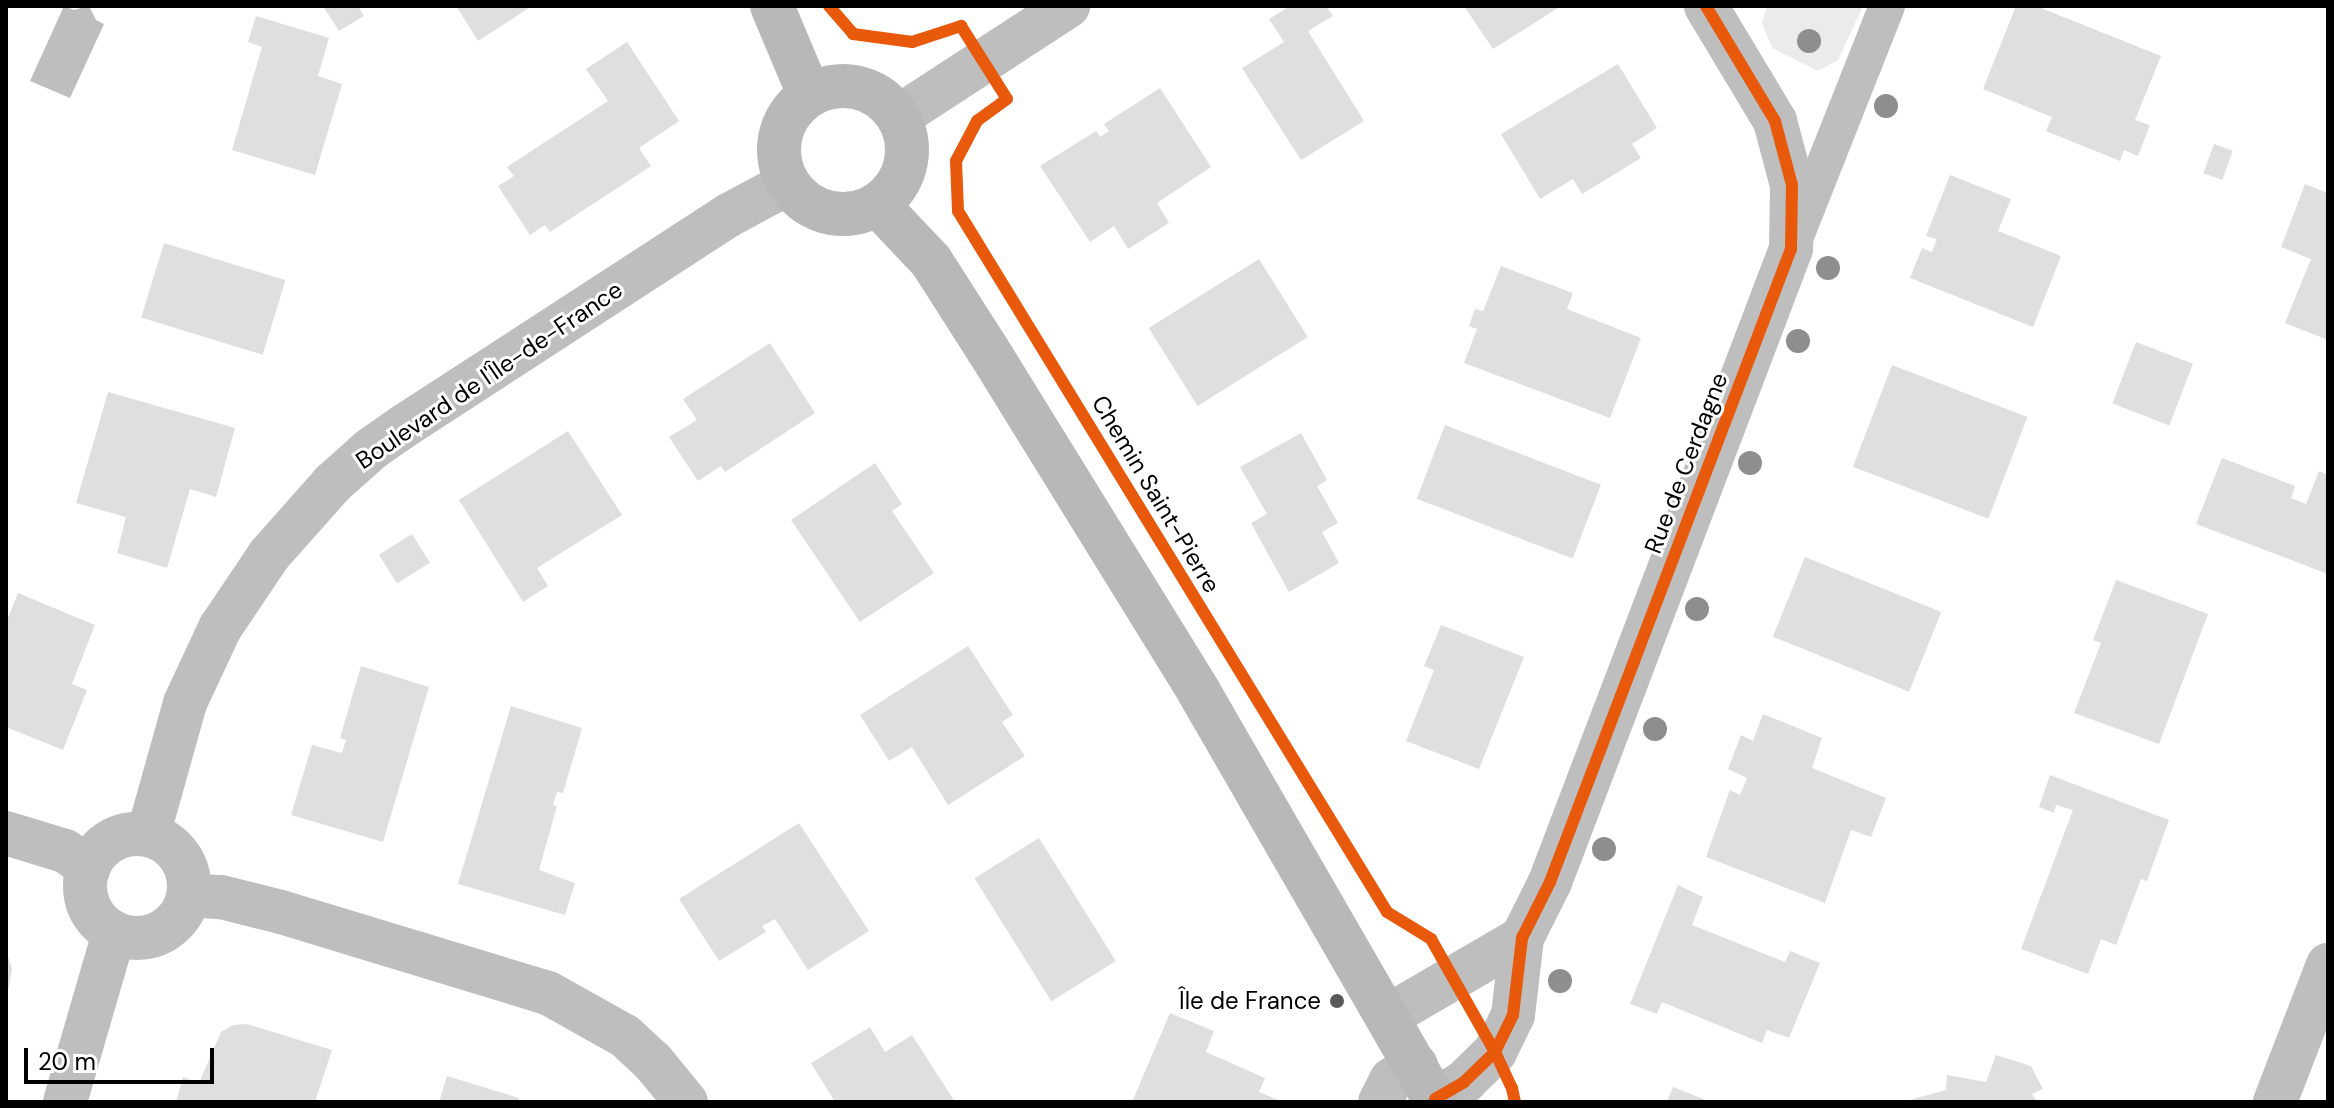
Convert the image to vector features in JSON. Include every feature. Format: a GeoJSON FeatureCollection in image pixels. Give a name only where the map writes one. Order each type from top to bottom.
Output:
{"type":"FeatureCollection","features":[{"type":"Feature","properties":{"kind":"main road"},"geometry":{"type":"LineString","coordinates":[[772,6],[809,94]]}},
{"type":"Feature","properties":{"kind":"main road"},"geometry":{"type":"LineString","coordinates":[[828,87],[858,88],[885,101],[898,117],[906,135],[903,174],[893,191],[878,205],[859,214],[839,215],[818,210],[800,200],[787,184],[779,154],[783,124],[794,107],[809,94],[828,87]]}},
{"type":"Feature","properties":{"kind":"main road"},"geometry":{"type":"LineString","coordinates":[[878,205],[931,261],[988,350],[1199,692],[1429,1089]]}},
{"type":"Feature","properties":{"kind":"street"},"geometry":{"type":"LineString","coordinates":[[898,117],[1068,6]]}},
{"type":"Feature","properties":{"kind":"street","name":"Rue de Cerdagne"},"geometry":{"type":"LineString","coordinates":[[1380,1102],[1391,1080],[1429,1089],[1464,1082],[1495,1052],[1513,1015],[1522,938],[1550,882],[1791,249],[1792,185],[1775,121],[1712,8]]}},
{"type":"Feature","properties":{"kind":"street","name":"Boulevard de l'Île-de-France"},"geometry":{"type":"LineString","coordinates":[[148,835],[185,703],[220,628],[269,555],[322,493],[371,449],[404,426],[729,215],[787,184]]}},
{"type":"Feature","properties":{"kind":"street"},"geometry":{"type":"LineString","coordinates":[[6,833],[65,851],[89,868]]}},
{"type":"Feature","properties":{"kind":"street"},"geometry":{"type":"LineString","coordinates":[[127,835],[148,835],[163,841],[184,863],[189,895],[175,924],[145,939],[114,933],[103,926],[85,893],[89,868],[108,843],[127,835]]}},
{"type":"Feature","properties":{"kind":"street"},"geometry":{"type":"LineString","coordinates":[[189,895],[221,897],[281,912],[548,993],[625,1036],[653,1062],[686,1102]]}},
{"type":"Feature","properties":{"kind":"street"},"geometry":{"type":"LineString","coordinates":[[65,1102],[114,933]]}},
{"type":"Feature","properties":{"kind":"street"},"geometry":{"type":"LineString","coordinates":[[1388,1016],[1522,938]]}},
{"type":"Feature","properties":{"kind":"street"},"geometry":{"type":"LineString","coordinates":[[2275,1102],[2328,965]]}},
{"type":"Feature","properties":{"kind":"lane"},"geometry":{"type":"LineString","coordinates":[[1791,249],[1887,6]]}},
{"type":"Feature","properties":{"kind":"shaded area"},"geometry":{"type":"Polygon","coordinates":[[[64,6],[74,10],[89,6],[96,20],[104,24],[70,98],[30,81],[64,6]]]}},
{"type":"Feature","properties":{"kind":"shaded area"},"geometry":{"type":"Polygon","coordinates":[[[1767,6],[1863,6],[1838,60],[1818,71],[1772,48],[1762,23],[1767,6]]]}},
{"type":"Feature","properties":{"kind":"building"},"geometry":{"type":"Polygon","coordinates":[[[323,6],[358,6],[364,16],[339,31],[323,6]]]}},
{"type":"Feature","properties":{"kind":"building"},"geometry":{"type":"Polygon","coordinates":[[[456,6],[532,6],[478,41],[456,6]]]}},
{"type":"Feature","properties":{"kind":"building"},"geometry":{"type":"Polygon","coordinates":[[[1290,6],[1326,6],[1333,16],[1308,31],[1364,121],[1301,160],[1242,68],[1284,42],[1269,19],[1290,6]]]}},
{"type":"Feature","properties":{"kind":"building"},"geometry":{"type":"Polygon","coordinates":[[[1464,6],[1561,6],[1493,49],[1464,6]]]}},
{"type":"Feature","properties":{"kind":"building"},"geometry":{"type":"Polygon","coordinates":[[[2016,6],[2036,6],[2161,56],[2135,120],[2150,125],[2138,156],[2124,150],[2120,161],[2046,131],[2052,117],[1983,89],[2016,6]]]}},
{"type":"Feature","properties":{"kind":"building"},"geometry":{"type":"Polygon","coordinates":[[[256,16],[329,38],[318,76],[342,84],[315,175],[232,150],[262,47],[248,42],[256,16]]]}},
{"type":"Feature","properties":{"kind":"building"},"geometry":{"type":"Polygon","coordinates":[[[627,42],[679,121],[639,148],[651,166],[550,232],[545,225],[530,235],[498,186],[514,176],[507,167],[608,101],[586,69],[627,42]]]}},
{"type":"Feature","properties":{"kind":"building"},"geometry":{"type":"Polygon","coordinates":[[[1618,64],[1657,128],[1632,144],[1641,158],[1582,194],[1573,179],[1540,199],[1501,134],[1618,64]]]}},
{"type":"Feature","properties":{"kind":"building"},"geometry":{"type":"Polygon","coordinates":[[[1160,88],[1211,167],[1157,203],[1169,223],[1128,249],[1114,226],[1090,242],[1040,166],[1096,131],[1100,137],[1109,131],[1104,124],[1160,88]]]}},
{"type":"Feature","properties":{"kind":"building"},"geometry":{"type":"Polygon","coordinates":[[[2214,144],[2233,151],[2222,180],[2203,173],[2214,144]]]}},
{"type":"Feature","properties":{"kind":"building"},"geometry":{"type":"Polygon","coordinates":[[[1950,175],[2011,199],[1998,231],[2061,256],[2033,327],[1910,278],[1922,248],[1932,252],[1937,239],[1926,236],[1950,175]]]}},
{"type":"Feature","properties":{"kind":"building"},"geometry":{"type":"Polygon","coordinates":[[[2305,184],[2328,193],[2328,340],[2285,323],[2311,259],[2281,247],[2305,184]]]}},
{"type":"Feature","properties":{"kind":"building"},"geometry":{"type":"Polygon","coordinates":[[[164,243],[285,280],[263,355],[141,318],[164,243]]]}},
{"type":"Feature","properties":{"kind":"building"},"geometry":{"type":"Polygon","coordinates":[[[1259,259],[1308,337],[1198,406],[1149,328],[1259,259]]]}},
{"type":"Feature","properties":{"kind":"building"},"geometry":{"type":"Polygon","coordinates":[[[1501,266],[1573,293],[1567,309],[1641,338],[1610,418],[1464,363],[1477,329],[1469,326],[1475,309],[1483,311],[1501,266]]]}},
{"type":"Feature","properties":{"kind":"building"},"geometry":{"type":"Polygon","coordinates":[[[2136,342],[2193,364],[2169,425],[2112,404],[2136,342]]]}},
{"type":"Feature","properties":{"kind":"building"},"geometry":{"type":"Polygon","coordinates":[[[770,343],[815,413],[725,472],[721,466],[698,481],[669,437],[697,420],[683,399],[770,343]]]}},
{"type":"Feature","properties":{"kind":"building"},"geometry":{"type":"Polygon","coordinates":[[[1892,365],[2027,417],[1988,519],[1853,467],[1892,365]]]}},
{"type":"Feature","properties":{"kind":"building"},"geometry":{"type":"Polygon","coordinates":[[[108,392],[235,428],[216,497],[190,489],[167,568],[117,553],[126,517],[76,503],[108,392]]]}},
{"type":"Feature","properties":{"kind":"building"},"geometry":{"type":"Polygon","coordinates":[[[1445,425],[1601,485],[1573,559],[1417,499],[1445,425]]]}},
{"type":"Feature","properties":{"kind":"building"},"geometry":{"type":"Polygon","coordinates":[[[568,431],[622,515],[537,568],[548,586],[523,602],[459,500],[568,431]]]}},
{"type":"Feature","properties":{"kind":"building"},"geometry":{"type":"Polygon","coordinates":[[[1301,433],[1327,480],[1317,486],[1338,523],[1322,532],[1339,563],[1289,592],[1251,523],[1267,514],[1240,467],[1301,433]]]}},
{"type":"Feature","properties":{"kind":"building"},"geometry":{"type":"Polygon","coordinates":[[[2222,458],[2295,486],[2291,498],[2306,504],[2319,471],[2328,475],[2328,574],[2196,524],[2222,458]]]}},
{"type":"Feature","properties":{"kind":"building"},"geometry":{"type":"Polygon","coordinates":[[[875,463],[902,504],[892,511],[934,573],[860,622],[791,520],[875,463]]]}},
{"type":"Feature","properties":{"kind":"building"},"geometry":{"type":"Polygon","coordinates":[[[412,534],[430,563],[397,584],[379,555],[412,534]]]}},
{"type":"Feature","properties":{"kind":"building"},"geometry":{"type":"Polygon","coordinates":[[[1805,557],[1941,612],[1909,692],[1773,637],[1805,557]]]}},
{"type":"Feature","properties":{"kind":"building"},"geometry":{"type":"Polygon","coordinates":[[[2116,580],[2208,614],[2159,744],[2074,713],[2101,643],[2093,640],[2116,580]]]}},
{"type":"Feature","properties":{"kind":"building"},"geometry":{"type":"Polygon","coordinates":[[[18,593],[95,625],[72,684],[87,690],[63,750],[6,727],[6,623],[18,593]]]}},
{"type":"Feature","properties":{"kind":"building"},"geometry":{"type":"Polygon","coordinates":[[[1441,625],[1524,657],[1479,769],[1406,741],[1434,670],[1424,666],[1441,625]]]}},
{"type":"Feature","properties":{"kind":"building"},"geometry":{"type":"Polygon","coordinates":[[[968,646],[1013,715],[1002,722],[1025,756],[948,805],[912,747],[889,761],[860,715],[968,646]]]}},
{"type":"Feature","properties":{"kind":"building"},"geometry":{"type":"Polygon","coordinates":[[[361,666],[429,687],[383,842],[291,815],[312,745],[342,753],[346,740],[340,738],[361,666]]]}},
{"type":"Feature","properties":{"kind":"building"},"geometry":{"type":"Polygon","coordinates":[[[511,706],[582,728],[563,793],[557,792],[553,805],[557,806],[539,870],[575,883],[565,915],[458,884],[511,706]]]}},
{"type":"Feature","properties":{"kind":"building"},"geometry":{"type":"Polygon","coordinates":[[[1763,714],[1822,738],[1812,768],[1886,798],[1871,837],[1851,830],[1825,903],[1706,857],[1730,790],[1740,795],[1747,778],[1728,769],[1741,735],[1753,741],[1763,714]]]}},
{"type":"Feature","properties":{"kind":"building"},"geometry":{"type":"Polygon","coordinates":[[[2050,775],[2169,820],[2147,881],[2141,879],[2116,945],[2101,939],[2088,974],[2021,949],[2073,810],[2056,805],[2054,813],[2039,807],[2050,775]]]}},
{"type":"Feature","properties":{"kind":"building"},"geometry":{"type":"Polygon","coordinates":[[[799,823],[869,931],[808,970],[775,919],[762,926],[766,932],[719,961],[679,899],[799,823]]]}},
{"type":"Feature","properties":{"kind":"building"},"geometry":{"type":"Polygon","coordinates":[[[1039,838],[1116,961],[1051,1001],[975,878],[1039,838]]]}},
{"type":"Feature","properties":{"kind":"building"},"geometry":{"type":"Polygon","coordinates":[[[1678,885],[1703,897],[1692,925],[1785,962],[1790,951],[1820,963],[1789,1038],[1767,1030],[1762,1043],[1662,1002],[1657,1014],[1630,1004],[1678,885]]]}},
{"type":"Feature","properties":{"kind":"building"},"geometry":{"type":"Polygon","coordinates":[[[6,951],[12,969],[7,996],[6,996],[6,951]]]}},
{"type":"Feature","properties":{"kind":"building"},"geometry":{"type":"Polygon","coordinates":[[[1170,1013],[1214,1031],[1206,1052],[1265,1078],[1259,1092],[1284,1102],[1132,1102],[1170,1013]]]}},
{"type":"Feature","properties":{"kind":"building"},"geometry":{"type":"Polygon","coordinates":[[[247,1024],[332,1050],[315,1102],[176,1102],[183,1077],[199,1083],[221,1032],[233,1025],[247,1024]]]}},
{"type":"Feature","properties":{"kind":"building"},"geometry":{"type":"Polygon","coordinates":[[[870,1027],[885,1052],[912,1035],[955,1102],[835,1102],[811,1063],[870,1027]]]}},
{"type":"Feature","properties":{"kind":"building"},"geometry":{"type":"Polygon","coordinates":[[[1996,1055],[2031,1066],[2043,1089],[2032,1094],[2037,1102],[1902,1102],[1946,1090],[1947,1075],[1986,1082],[1996,1055]]]}},
{"type":"Feature","properties":{"kind":"building"},"geometry":{"type":"Polygon","coordinates":[[[447,1076],[519,1098],[518,1102],[439,1102],[447,1076]]]}},
{"type":"Feature","properties":{"kind":"building"},"geometry":{"type":"Polygon","coordinates":[[[1673,1087],[1711,1102],[1667,1102],[1673,1087]]]}},
{"type":"Feature","properties":{"kind":"cycle path","name":"Chemin Saint-Pierre"},"geometry":{"type":"LineString","coordinates":[[829,6],[853,34],[912,42],[961,26],[1007,99],[977,121],[956,161],[958,211],[1387,912],[1431,939],[1495,1052],[1512,1088],[1515,1102]]}},
{"type":"Feature","properties":{"kind":"cycle path"},"geometry":{"type":"LineString","coordinates":[[1435,1099],[1464,1082],[1495,1052],[1513,1015],[1522,938],[1550,882],[1791,249],[1792,185],[1775,121],[1706,6]]}},
{"type":"Feature","properties":{"kind":"place","name":"Île de France"},"geometry":{"type":"Point","coordinates":[1337,1001]}}]}
